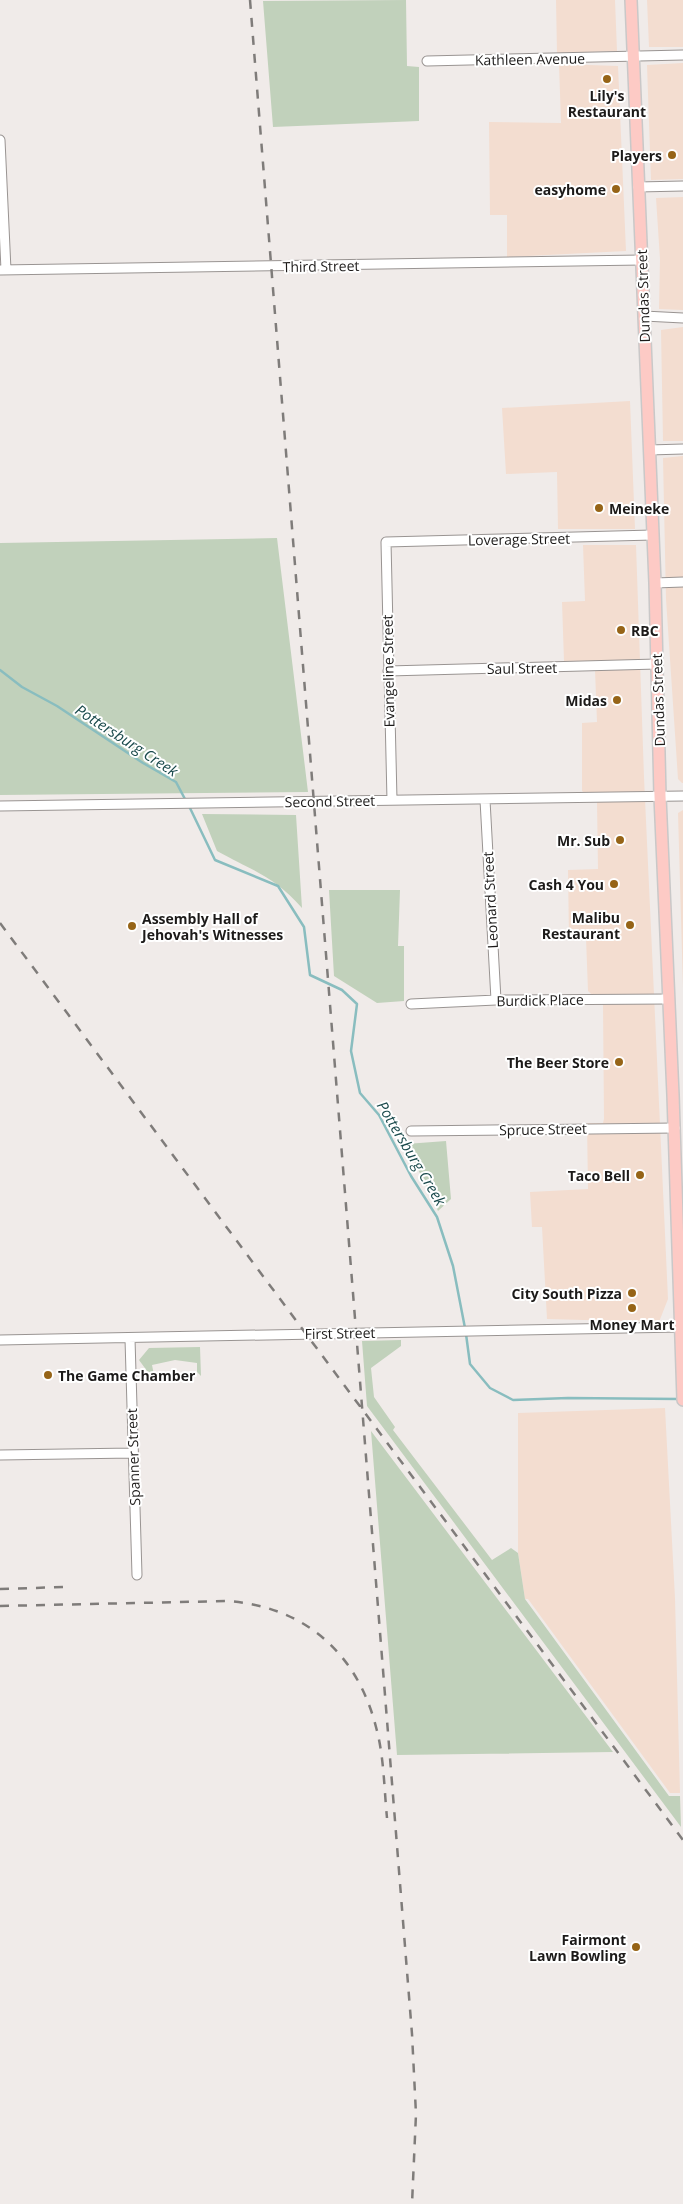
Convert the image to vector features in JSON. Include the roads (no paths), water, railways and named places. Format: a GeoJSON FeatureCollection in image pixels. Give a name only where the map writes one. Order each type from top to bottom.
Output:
{"type":"FeatureCollection","features":[{"type":"Feature","properties":{"kind":"main road","name":"Dundas Street"},"geometry":{"type":"LineString","coordinates":[[631,0],[655,583],[660,796],[669,999],[678,1095],[675,1128],[683,1400]]}},
{"type":"Feature","properties":{"kind":"street","name":"Kathleen Avenue"},"geometry":{"type":"LineString","coordinates":[[427,61],[683,55]]}},
{"type":"Feature","properties":{"kind":"street"},"geometry":{"type":"LineString","coordinates":[[0,140],[3,270]]}},
{"type":"Feature","properties":{"kind":"street"},"geometry":{"type":"LineString","coordinates":[[638,188],[683,186]]}},
{"type":"Feature","properties":{"kind":"street","name":"Third Street"},"geometry":{"type":"LineString","coordinates":[[3,270],[642,260]]}},
{"type":"Feature","properties":{"kind":"street"},"geometry":{"type":"LineString","coordinates":[[644,316],[683,318]]}},
{"type":"Feature","properties":{"kind":"street"},"geometry":{"type":"LineString","coordinates":[[649,450],[683,448]]}},
{"type":"Feature","properties":{"kind":"street","name":"Loverage Street"},"geometry":{"type":"LineString","coordinates":[[386,542],[653,535]]}},
{"type":"Feature","properties":{"kind":"street","name":"Evangeline Street"},"geometry":{"type":"LineString","coordinates":[[386,542],[392,800]]}},
{"type":"Feature","properties":{"kind":"street"},"geometry":{"type":"LineString","coordinates":[[655,583],[683,582]]}},
{"type":"Feature","properties":{"kind":"street","name":"Saul Street"},"geometry":{"type":"LineString","coordinates":[[388,671],[657,664]]}},
{"type":"Feature","properties":{"kind":"street","name":"Second Street"},"geometry":{"type":"LineString","coordinates":[[0,806],[683,796]]}},
{"type":"Feature","properties":{"kind":"street","name":"Leonard Street"},"geometry":{"type":"LineString","coordinates":[[485,800],[496,1000]]}},
{"type":"Feature","properties":{"kind":"street","name":"Burdick Place"},"geometry":{"type":"LineString","coordinates":[[411,1004],[496,1000],[669,999]]}},
{"type":"Feature","properties":{"kind":"street","name":"Spruce Street"},"geometry":{"type":"LineString","coordinates":[[411,1131],[675,1128]]}},
{"type":"Feature","properties":{"kind":"street","name":"First Street"},"geometry":{"type":"LineString","coordinates":[[0,1340],[680,1327]]}},
{"type":"Feature","properties":{"kind":"street","name":"Spanner Street"},"geometry":{"type":"LineString","coordinates":[[130,1339],[137,1575]]}},
{"type":"Feature","properties":{"kind":"street"},"geometry":{"type":"LineString","coordinates":[[0,1455],[133,1453]]}},
{"type":"Feature","properties":{"kind":"waterway","name":"Pottersburg Creek"},"geometry":{"type":"LineString","coordinates":[[0,670],[22,687],[57,706],[143,763],[176,782],[186,801]]}},
{"type":"Feature","properties":{"kind":"waterway","name":"Pottersburg Creek"},"geometry":{"type":"LineString","coordinates":[[189,806],[215,860],[278,886],[304,927],[310,975],[342,990],[357,1004],[351,1051],[360,1093],[379,1115],[411,1176],[437,1217],[453,1266],[465,1328]]}},
{"type":"Feature","properties":{"kind":"waterway","name":"Pottersburg Creek"},"geometry":{"type":"LineString","coordinates":[[466,1334],[470,1364],[490,1388],[513,1400],[568,1398],[680,1399]]}},
{"type":"Feature","properties":{"kind":"railway"},"geometry":{"type":"LineString","coordinates":[[250,0],[412,2034],[416,2114],[412,2204]]}},
{"type":"Feature","properties":{"kind":"railway"},"geometry":{"type":"LineString","coordinates":[[0,923],[683,1840]]}},
{"type":"Feature","properties":{"kind":"railway"},"geometry":{"type":"LineString","coordinates":[[0,1589],[65,1587]]}},
{"type":"Feature","properties":{"kind":"railway"},"geometry":{"type":"LineString","coordinates":[[0,1606],[227,1601],[254,1605],[280,1612],[303,1623],[341,1655],[355,1676],[367,1700],[381,1749],[387,1818]]}},
{"type":"Feature","properties":{"kind":"place","name":"Lily's Restaurant"},"geometry":{"type":"Point","coordinates":[607,79]}},
{"type":"Feature","properties":{"kind":"place","name":"Players"},"geometry":{"type":"Point","coordinates":[672,155]}},
{"type":"Feature","properties":{"kind":"place","name":"easyhome"},"geometry":{"type":"Point","coordinates":[616,189]}},
{"type":"Feature","properties":{"kind":"place","name":"Meineke"},"geometry":{"type":"Point","coordinates":[599,508]}},
{"type":"Feature","properties":{"kind":"place","name":"RBC"},"geometry":{"type":"Point","coordinates":[621,630]}},
{"type":"Feature","properties":{"kind":"place","name":"Midas"},"geometry":{"type":"Point","coordinates":[617,700]}},
{"type":"Feature","properties":{"kind":"place","name":"Mr. Sub"},"geometry":{"type":"Point","coordinates":[620,840]}},
{"type":"Feature","properties":{"kind":"place","name":"Cash 4 You"},"geometry":{"type":"Point","coordinates":[614,884]}},
{"type":"Feature","properties":{"kind":"place","name":"Malibu Restaurant"},"geometry":{"type":"Point","coordinates":[630,925]}},
{"type":"Feature","properties":{"kind":"place","name":"Assembly Hall of Jehovah's Witnesses"},"geometry":{"type":"Point","coordinates":[132,926]}},
{"type":"Feature","properties":{"kind":"place","name":"The Beer Store"},"geometry":{"type":"Point","coordinates":[619,1062]}},
{"type":"Feature","properties":{"kind":"place","name":"Taco Bell"},"geometry":{"type":"Point","coordinates":[640,1175]}},
{"type":"Feature","properties":{"kind":"place","name":"City South Pizza"},"geometry":{"type":"Point","coordinates":[632,1293]}},
{"type":"Feature","properties":{"kind":"place","name":"Money Mart"},"geometry":{"type":"Point","coordinates":[632,1308]}},
{"type":"Feature","properties":{"kind":"place","name":"The Game Chamber"},"geometry":{"type":"Point","coordinates":[48,1375]}},
{"type":"Feature","properties":{"kind":"place","name":"Fairmont Lawn Bowling"},"geometry":{"type":"Point","coordinates":[636,1947]}}]}
